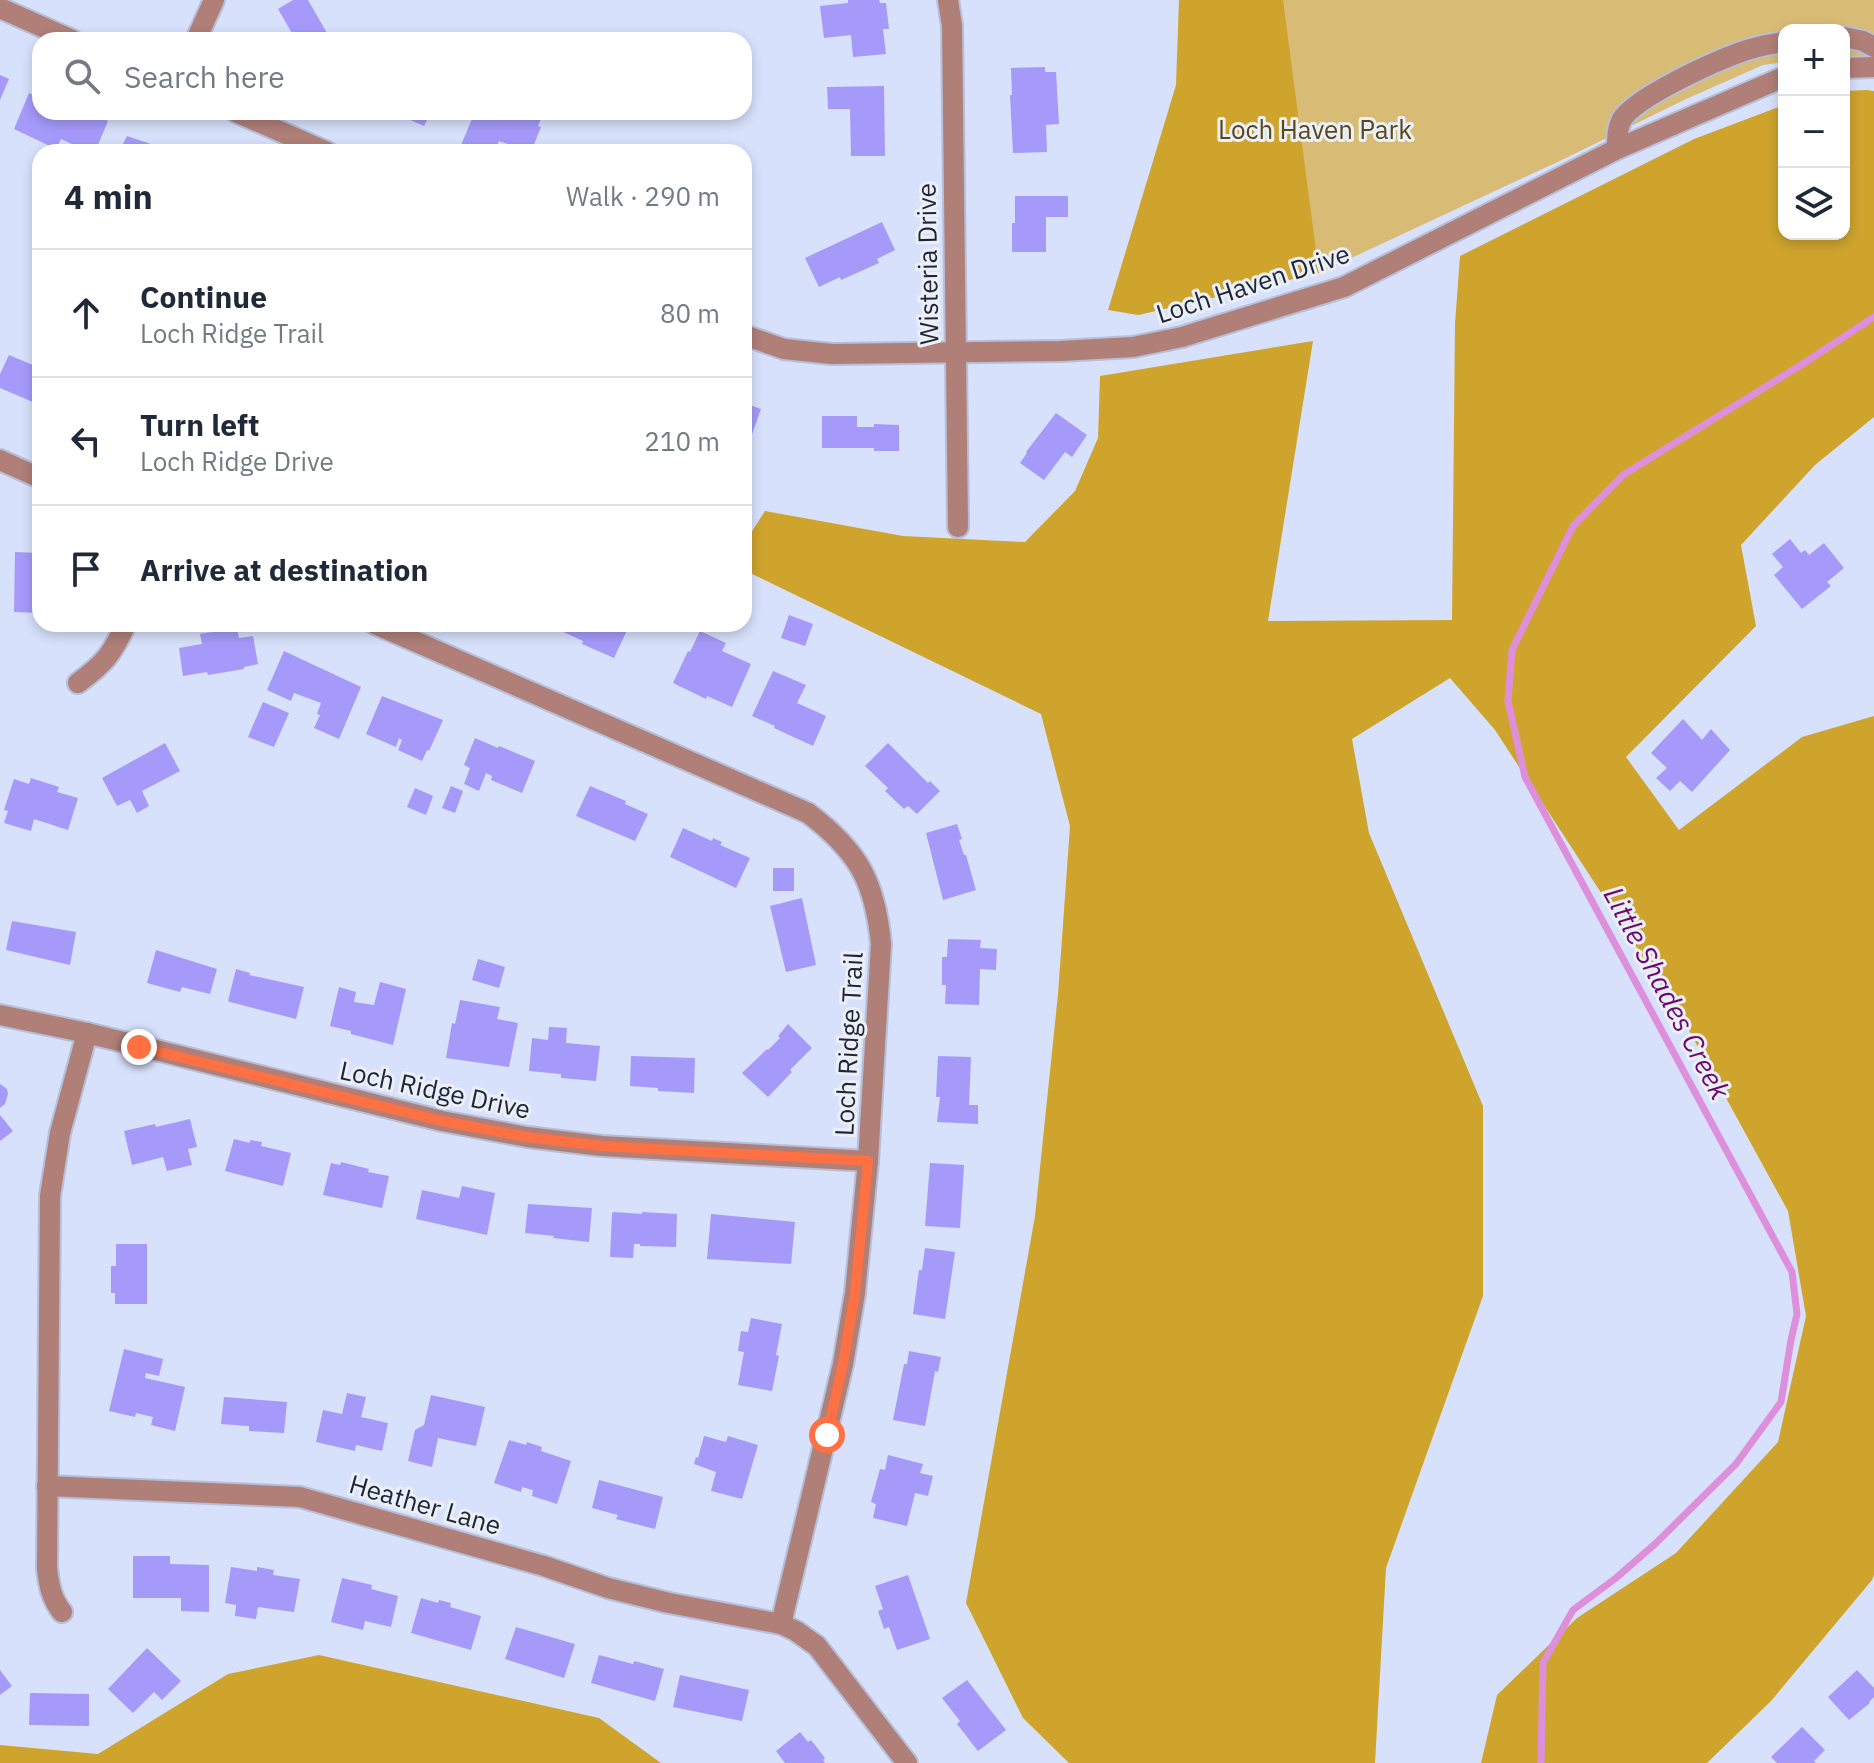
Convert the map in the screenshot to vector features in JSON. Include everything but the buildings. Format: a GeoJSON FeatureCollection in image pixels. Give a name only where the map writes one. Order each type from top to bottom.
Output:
{"type":"FeatureCollection","features":[{"type":"Feature","properties":{"kind":"street"},"geometry":{"type":"LineString","coordinates":[[200,32],[214,0]]}},
{"type":"Feature","properties":{"kind":"street","name":"Wisteria Drive"},"geometry":{"type":"LineString","coordinates":[[948,0],[952,26],[958,527]]}},
{"type":"Feature","properties":{"kind":"street"},"geometry":{"type":"LineString","coordinates":[[0,8],[54,32]]}},
{"type":"Feature","properties":{"kind":"street"},"geometry":{"type":"LineString","coordinates":[[1850,38],[1874,47]]}},
{"type":"Feature","properties":{"kind":"street"},"geometry":{"type":"LineString","coordinates":[[1617,149],[1621,121],[1632,108],[1697,70],[1743,51],[1778,43]]}},
{"type":"Feature","properties":{"kind":"street"},"geometry":{"type":"LineString","coordinates":[[1850,68],[1874,67]]}},
{"type":"Feature","properties":{"kind":"street","name":"Loch Haven Drive"},"geometry":{"type":"LineString","coordinates":[[752,338],[784,349],[832,354],[1061,351],[1133,347],[1182,337],[1344,287],[1617,149],[1778,80]]}},
{"type":"Feature","properties":{"kind":"street"},"geometry":{"type":"LineString","coordinates":[[254,120],[309,144]]}},
{"type":"Feature","properties":{"kind":"street"},"geometry":{"type":"LineString","coordinates":[[0,460],[32,474]]}},
{"type":"Feature","properties":{"kind":"street"},"geometry":{"type":"LineString","coordinates":[[78,683],[101,666],[122,632]]}},
{"type":"Feature","properties":{"kind":"street","name":"Loch Ridge Trail"},"geometry":{"type":"LineString","coordinates":[[393,632],[808,813],[844,844],[870,886],[879,916],[881,944],[861,1240],[843,1364],[781,1624]]}},
{"type":"Feature","properties":{"kind":"street","name":"Loch Ridge Drive"},"geometry":{"type":"LineString","coordinates":[[0,1015],[87,1033],[411,1114],[527,1137],[602,1146],[868,1161]]}},
{"type":"Feature","properties":{"kind":"street"},"geometry":{"type":"LineString","coordinates":[[62,1612],[54,1602],[49,1586],[50,1196],[60,1133],[87,1033]]}},
{"type":"Feature","properties":{"kind":"street","name":"Heather Lane"},"geometry":{"type":"LineString","coordinates":[[47,1486],[300,1497],[544,1566],[608,1588],[781,1624]]}},
{"type":"Feature","properties":{"kind":"street"},"geometry":{"type":"LineString","coordinates":[[781,1624],[817,1646],[907,1763]]}},
{"type":"Feature","properties":{"kind":"green space","name":"Loch Haven Park"},"geometry":{"type":"Polygon","coordinates":[[[1200,0],[1874,0],[1874,58],[1850,57],[1850,24],[1778,24],[1778,63],[1763,65],[1684,100],[1319,273],[1138,315],[1206,22],[1200,0]]]}},
{"type":"Feature","properties":{"kind":"shaded area"},"geometry":{"type":"Polygon","coordinates":[[[1179,0],[1283,0],[1319,273],[1138,315],[1108,310],[1176,85],[1179,0]]]}},
{"type":"Feature","properties":{"kind":"shaded area"},"geometry":{"type":"Polygon","coordinates":[[[1850,91],[1874,91],[1874,417],[1815,465],[1741,545],[1756,626],[1626,757],[1679,830],[1802,737],[1874,716],[1874,1575],[1771,1701],[1707,1763],[1481,1763],[1497,1695],[1577,1618],[1676,1553],[1778,1442],[1806,1316],[1788,1211],[1680,1014],[1495,730],[1450,678],[1352,739],[1369,833],[1483,1106],[1483,1296],[1386,1568],[1375,1763],[1069,1763],[1023,1718],[966,1603],[1035,1216],[1058,994],[1070,826],[1041,714],[752,574],[752,531],[765,511],[903,536],[1025,542],[1075,491],[1098,438],[1100,376],[1313,341],[1268,621],[1452,620],[1455,324],[1460,256],[1694,139],[1778,107],[1778,240],[1850,240],[1850,91]]]}},
{"type":"Feature","properties":{"kind":"shaded area"},"geometry":{"type":"Polygon","coordinates":[[[319,1655],[599,1718],[661,1763],[0,1763],[0,1745],[98,1754],[228,1674],[319,1655]]]}},
{"type":"Feature","properties":{"kind":"waterway","name":"Little Shades Creek"},"geometry":{"type":"LineString","coordinates":[[1541,1763],[1543,1663],[1573,1610],[1655,1544],[1736,1464],[1781,1402],[1797,1314],[1792,1272],[1525,777],[1508,701],[1512,650],[1573,526],[1623,475],[1874,317]]}},
{"type":"Feature","properties":{"kind":"route"},"geometry":{"type":"LineString","coordinates":[[139,1047],[442,1121],[527,1137],[602,1146],[868,1161],[855,1293],[827,1435]]}}]}
